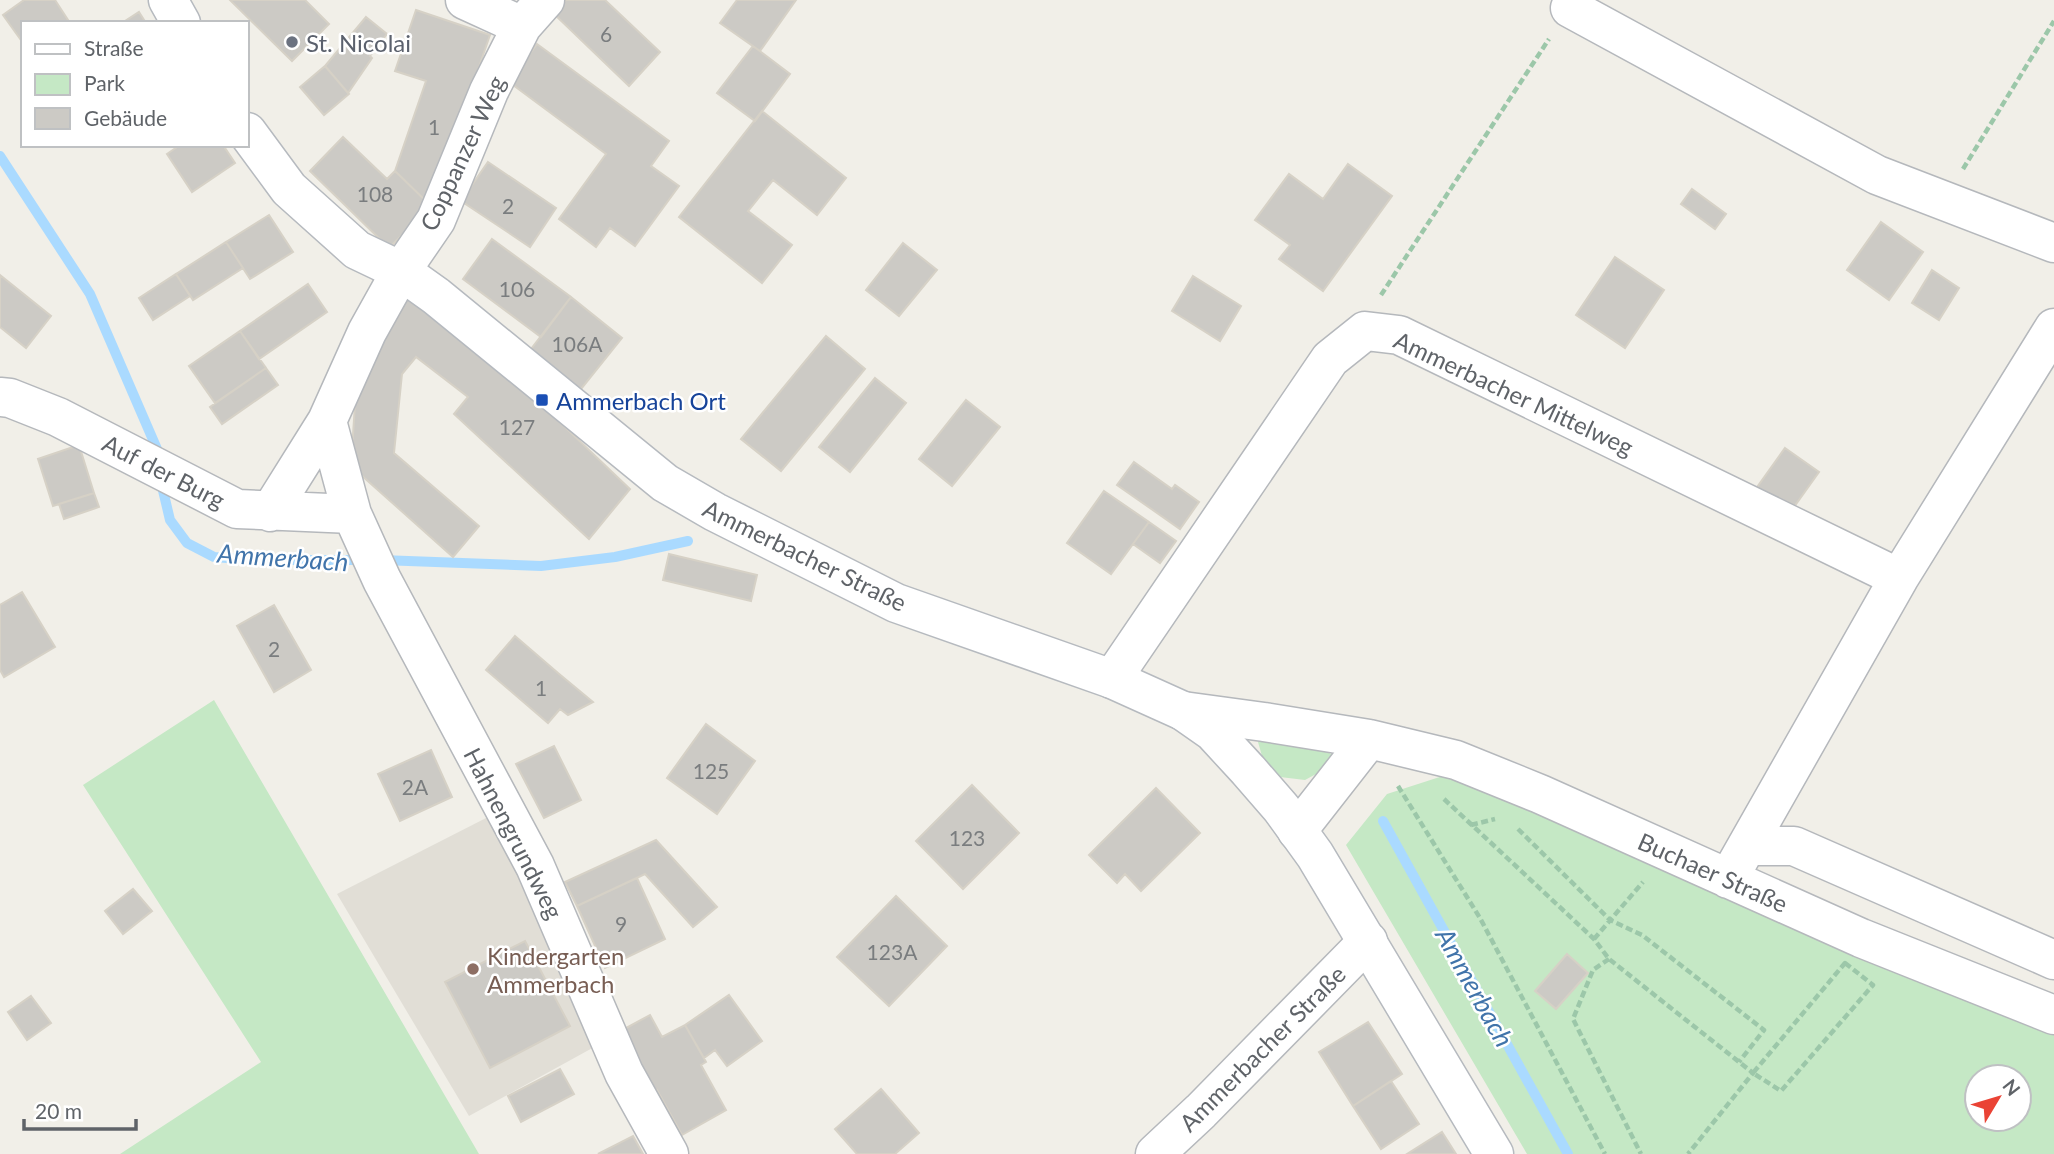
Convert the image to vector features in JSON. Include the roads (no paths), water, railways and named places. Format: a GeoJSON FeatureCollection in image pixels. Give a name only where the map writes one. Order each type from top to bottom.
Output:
{"type":"FeatureCollection","features":[{"type":"Feature","properties":{"kind":"street"},"geometry":{"type":"LineString","coordinates":[[168,0],[180,21]]}},
{"type":"Feature","properties":{"kind":"street"},"geometry":{"type":"LineString","coordinates":[[465,0],[533,13]]}},
{"type":"Feature","properties":{"kind":"street"},"geometry":{"type":"LineString","coordinates":[[1570,8],[1877,175],[2054,243]]}},
{"type":"Feature","properties":{"kind":"street","name":"Coppanzer Weg"},"geometry":{"type":"LineString","coordinates":[[327,421],[367,332],[401,271],[436,220],[489,91],[533,13]]}},
{"type":"Feature","properties":{"kind":"street","name":"Ammerbacher Straße"},"geometry":{"type":"LineString","coordinates":[[248,133],[289,189],[357,250],[401,271],[436,296],[665,483],[715,512],[896,603],[1112,679],[1183,711],[1213,732],[1248,769],[1315,855],[1494,1154]]}},
{"type":"Feature","properties":{"kind":"street"},"geometry":{"type":"LineString","coordinates":[[1728,879],[1899,578],[2054,328]]}},
{"type":"Feature","properties":{"kind":"street","name":"Ammerbacher Mittelweg"},"geometry":{"type":"LineString","coordinates":[[1112,679],[1330,359],[1365,331],[1399,335],[1899,578]]}},
{"type":"Feature","properties":{"kind":"street","name":"Auf der Burg"},"geometry":{"type":"LineString","coordinates":[[3,396],[58,417],[237,509],[270,512]]}},
{"type":"Feature","properties":{"kind":"street"},"geometry":{"type":"LineString","coordinates":[[327,421],[270,512],[358,526]]}},
{"type":"Feature","properties":{"kind":"street","name":"Hahnengrundweg"},"geometry":{"type":"LineString","coordinates":[[327,421],[358,526],[382,580],[535,866],[624,1073],[669,1154]]}},
{"type":"Feature","properties":{"kind":"street","name":"Buchaer Straße"},"geometry":{"type":"LineString","coordinates":[[1183,711],[1368,739],[1456,760],[1540,794],[1861,938],[2054,1015]]}},
{"type":"Feature","properties":{"kind":"street"},"geometry":{"type":"LineString","coordinates":[[1297,831],[1368,739]]}},
{"type":"Feature","properties":{"kind":"street","name":"Buchaer Straße"},"geometry":{"type":"LineString","coordinates":[[1748,846],[1794,846],[2054,960]]}},
{"type":"Feature","properties":{"kind":"street","name":"Ammerbacher Straße"},"geometry":{"type":"LineString","coordinates":[[1154,1154],[1368,941]]}},
{"type":"Feature","properties":{"kind":"waterway","name":"Ammerbach"},"geometry":{"type":"LineString","coordinates":[[0,156],[90,294],[157,449],[158,459]]}},
{"type":"Feature","properties":{"kind":"waterway","name":"Ammerbach"},"geometry":{"type":"LineString","coordinates":[[161,482],[170,520],[187,543],[214,557],[253,560],[365,560]]}},
{"type":"Feature","properties":{"kind":"waterway","name":"Ammerbach"},"geometry":{"type":"LineString","coordinates":[[381,560],[541,566],[615,557],[688,541]]}},
{"type":"Feature","properties":{"kind":"waterway","name":"Ammerbach"},"geometry":{"type":"LineString","coordinates":[[1383,821],[1568,1154]]}},
{"type":"Feature","properties":{"kind":"place","name":"St. Nicolai"},"geometry":{"type":"Point","coordinates":[292,42]}},
{"type":"Feature","properties":{"kind":"place","name":"Ammerbach Ort"},"geometry":{"type":"Point","coordinates":[542,400]}},
{"type":"Feature","properties":{"kind":"place","name":"Kindergarten Ammerbach"},"geometry":{"type":"Point","coordinates":[473,969]}}]}
